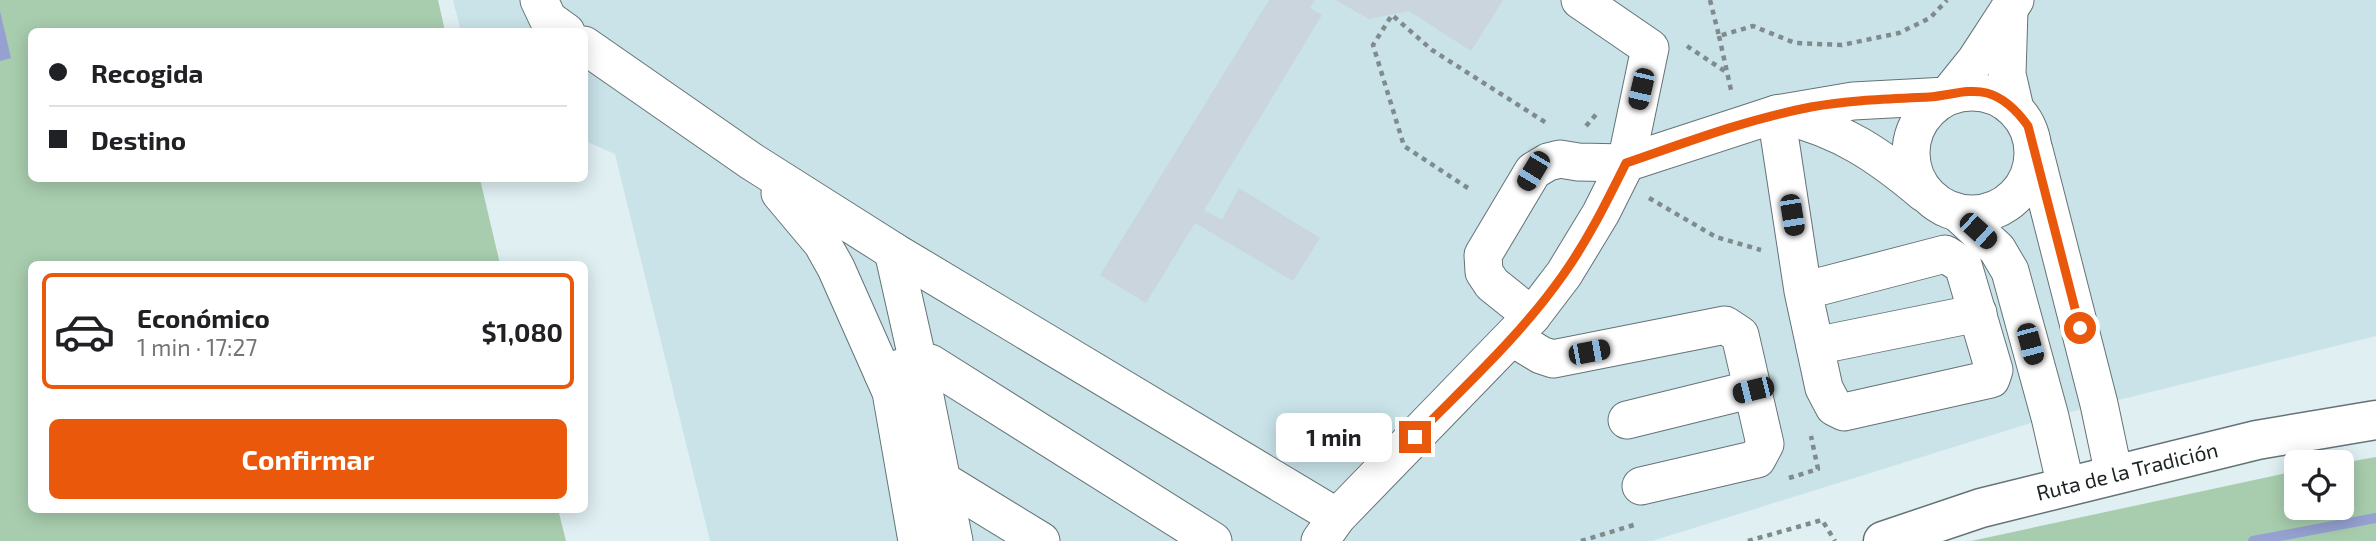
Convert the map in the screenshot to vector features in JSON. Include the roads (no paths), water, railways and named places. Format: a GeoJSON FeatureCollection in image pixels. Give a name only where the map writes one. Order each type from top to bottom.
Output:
{"type":"FeatureCollection","features":[{"type":"Feature","properties":{"kind":"main road","name":"Ruta de la Tradición"},"geometry":{"type":"LineString","coordinates":[[1883,541],[1981,508],[2114,475],[2257,440],[2376,420]]}},
{"type":"Feature","properties":{"kind":"lane"},"geometry":{"type":"LineString","coordinates":[[539,0],[548,19],[560,28]]}},
{"type":"Feature","properties":{"kind":"lane"},"geometry":{"type":"LineString","coordinates":[[588,48],[751,161],[1329,529],[1522,327],[1570,264],[1601,213],[1626,163],[1650,48],[1580,0]]}},
{"type":"Feature","properties":{"kind":"lane"},"geometry":{"type":"LineString","coordinates":[[1924,193],[1917,183],[1911,162],[1911,140],[1915,128],[1927,110],[1947,96],[1976,60],[2012,5]]}},
{"type":"Feature","properties":{"kind":"lane"},"geometry":{"type":"LineString","coordinates":[[2012,5],[2007,74],[2015,109]]}},
{"type":"Feature","properties":{"kind":"lane"},"geometry":{"type":"LineString","coordinates":[[1642,486],[1756,459],[1765,444],[1740,335],[1725,325],[1553,359],[1541,355],[1484,272],[1483,255],[1533,171],[1548,162],[1560,159],[1626,163],[1776,114],[1853,101],[1947,96],[1968,91],[1989,93],[2015,109],[2028,126],[2096,391],[2114,475]]}},
{"type":"Feature","properties":{"kind":"lane"},"geometry":{"type":"LineString","coordinates":[[1776,114],[1814,123],[1864,147],[1889,163],[1941,206],[1959,214],[1997,249],[2010,271],[2066,487]]}},
{"type":"Feature","properties":{"kind":"lane"},"geometry":{"type":"LineString","coordinates":[[1776,114],[1803,291],[1824,388],[1834,407],[1844,412],[1992,379],[1994,370],[1963,265],[1945,254],[1803,291]]}},
{"type":"Feature","properties":{"kind":"lane"},"geometry":{"type":"LineString","coordinates":[[1959,214],[1980,215],[2000,208],[2018,194],[2031,172],[2034,150]]}},
{"type":"Feature","properties":{"kind":"lane"},"geometry":{"type":"LineString","coordinates":[[751,161],[821,243],[836,268],[883,374],[895,411],[917,541]]}},
{"type":"Feature","properties":{"kind":"lane"},"geometry":{"type":"LineString","coordinates":[[893,251],[954,541]]}},
{"type":"Feature","properties":{"kind":"lane"},"geometry":{"type":"LineString","coordinates":[[1815,346],[1978,313]]}},
{"type":"Feature","properties":{"kind":"lane"},"geometry":{"type":"LineString","coordinates":[[883,374],[918,362],[930,363],[1213,541]]}},
{"type":"Feature","properties":{"kind":"lane"},"geometry":{"type":"LineString","coordinates":[[1627,420],[1753,390]]}},
{"type":"Feature","properties":{"kind":"lane"},"geometry":{"type":"LineString","coordinates":[[943,481],[1041,541]]}},
{"type":"Feature","properties":{"kind":"water"},"geometry":{"type":"Polygon","coordinates":[[[0,11],[11,58],[0,61],[0,11]]]}},
{"type":"Feature","properties":{"kind":"waterway"},"geometry":{"type":"LineString","coordinates":[[2253,541],[2376,518]]}}]}
